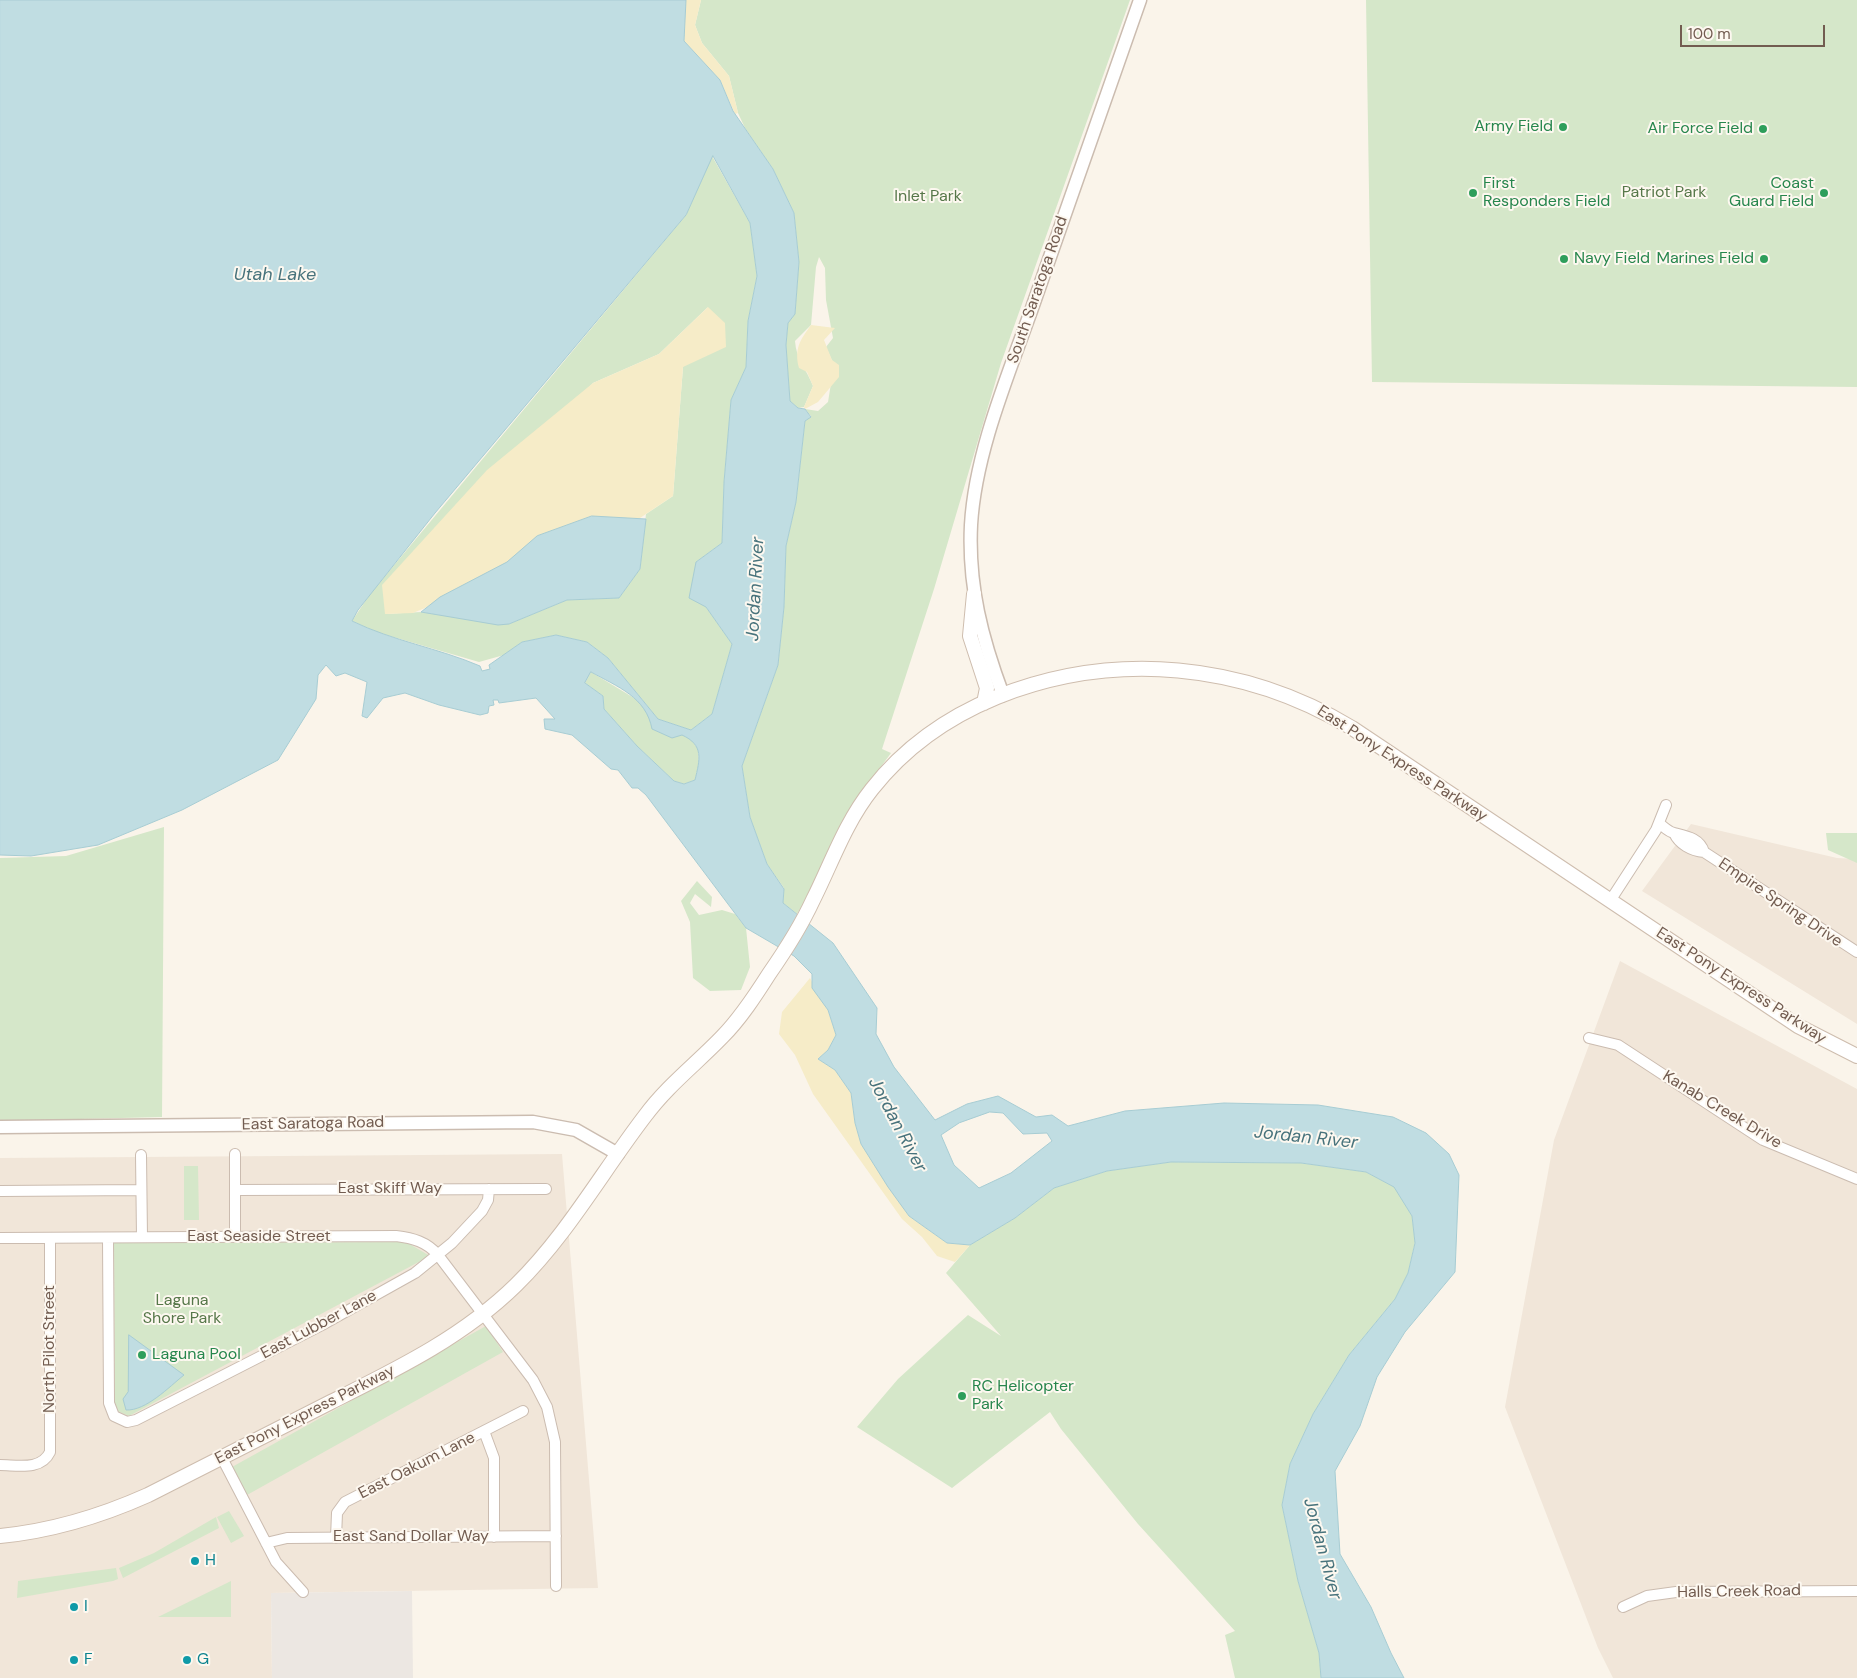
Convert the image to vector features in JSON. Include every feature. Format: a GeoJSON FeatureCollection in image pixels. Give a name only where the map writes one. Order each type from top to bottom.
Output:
{"type":"FeatureCollection","features":[{"type":"Feature","properties":{"kind":"main road"},"geometry":{"type":"LineString","coordinates":[[973,591],[970,636],[987,688],[984,703]]}},
{"type":"Feature","properties":{"kind":"main road","name":"East Pony Express Parkway"},"geometry":{"type":"LineString","coordinates":[[570,1224],[618,1154],[663,1094],[727,1032],[780,956],[805,915],[846,828],[873,787],[896,762],[944,723],[1003,695],[1065,676],[1134,668],[1192,671],[1263,687],[1302,702],[1352,728],[1798,1026],[1857,1056]]}},
{"type":"Feature","properties":{"kind":"main road","name":"East Pony Express Parkway"},"geometry":{"type":"LineString","coordinates":[[0,1536],[48,1528],[109,1511],[148,1495],[420,1357],[482,1315],[528,1273],[606,1185],[686,1072]]}},
{"type":"Feature","properties":{"kind":"street","name":"South Saratoga Road"},"geometry":{"type":"LineString","coordinates":[[1003,695],[985,646],[973,591],[971,524],[976,489],[983,457],[1006,382],[1140,0]]}},
{"type":"Feature","properties":{"kind":"street"},"geometry":{"type":"LineString","coordinates":[[1610,901],[1660,824],[1666,805]]}},
{"type":"Feature","properties":{"kind":"street","name":"Empire Spring Drive"},"geometry":{"type":"LineString","coordinates":[[1660,824],[1674,833],[1684,844],[1695,851],[1704,852],[1857,952]]}},
{"type":"Feature","properties":{"kind":"street","name":"Kanab Creek Drive"},"geometry":{"type":"LineString","coordinates":[[1589,1038],[1618,1045],[1763,1140],[1857,1179]]}},
{"type":"Feature","properties":{"kind":"street","name":"East Saratoga Road"},"geometry":{"type":"LineString","coordinates":[[0,1127],[533,1122],[576,1130],[618,1154]]}},
{"type":"Feature","properties":{"kind":"street"},"geometry":{"type":"LineString","coordinates":[[235,1154],[236,1237]]}},
{"type":"Feature","properties":{"kind":"street"},"geometry":{"type":"LineString","coordinates":[[141,1155],[142,1237]]}},
{"type":"Feature","properties":{"kind":"street","name":"East Skiff Way"},"geometry":{"type":"LineString","coordinates":[[235,1190],[546,1188]]}},
{"type":"Feature","properties":{"kind":"street","name":"East Lubber Lane"},"geometry":{"type":"LineString","coordinates":[[108,1238],[109,1403],[111,1412],[118,1419],[127,1422],[136,1420],[322,1325],[415,1273],[438,1255],[485,1208],[489,1189]]}},
{"type":"Feature","properties":{"kind":"street"},"geometry":{"type":"LineString","coordinates":[[0,1191],[141,1190]]}},
{"type":"Feature","properties":{"kind":"street","name":"East Seaside Street"},"geometry":{"type":"LineString","coordinates":[[0,1238],[405,1237],[428,1245],[438,1255],[533,1380],[550,1416],[555,1442],[556,1586]]}},
{"type":"Feature","properties":{"kind":"street","name":"North Pilot Street"},"geometry":{"type":"LineString","coordinates":[[0,1464],[38,1465],[46,1459],[51,1449],[50,1238]]}},
{"type":"Feature","properties":{"kind":"street","name":"East Oakum Lane"},"geometry":{"type":"LineString","coordinates":[[336,1538],[337,1513],[342,1504],[523,1411]]}},
{"type":"Feature","properties":{"kind":"street"},"geometry":{"type":"LineString","coordinates":[[484,1431],[494,1458],[494,1537]]}},
{"type":"Feature","properties":{"kind":"street"},"geometry":{"type":"LineString","coordinates":[[222,1458],[282,1570],[303,1592]]}},
{"type":"Feature","properties":{"kind":"street","name":"East Sand Dollar Way"},"geometry":{"type":"LineString","coordinates":[[266,1543],[281,1538],[556,1536]]}},
{"type":"Feature","properties":{"kind":"street","name":"Halls Creek Road"},"geometry":{"type":"LineString","coordinates":[[1623,1607],[1646,1596],[1676,1592],[1857,1590]]}},
{"type":"Feature","properties":{"kind":"shaded area"},"geometry":{"type":"Polygon","coordinates":[[[1691,824],[1837,858],[1857,859],[1857,1024],[1642,891],[1691,824]]]}},
{"type":"Feature","properties":{"kind":"shaded area"},"geometry":{"type":"Polygon","coordinates":[[[1620,961],[1857,1089],[1857,1678],[1613,1678],[1598,1648],[1505,1407],[1554,1140],[1620,961]]]}},
{"type":"Feature","properties":{"kind":"shaded area"},"geometry":{"type":"Polygon","coordinates":[[[562,1154],[598,1588],[271,1593],[272,1678],[0,1678],[0,1158],[562,1154]]]}},
{"type":"Feature","properties":{"kind":"shaded area"},"geometry":{"type":"Polygon","coordinates":[[[412,1591],[413,1678],[272,1678],[271,1593],[412,1591]]]}},
{"type":"Feature","properties":{"kind":"green space","name":"Inlet Park"},"geometry":{"type":"Polygon","coordinates":[[[701,0],[1130,0],[1001,363],[934,589],[882,749],[891,753],[845,816],[811,891],[797,914],[783,903],[784,888],[767,864],[750,817],[742,766],[778,665],[784,607],[786,546],[796,502],[805,421],[811,416],[805,409],[818,411],[828,402],[834,365],[826,347],[833,338],[826,300],[825,268],[819,257],[816,267],[811,325],[795,341],[800,359],[813,386],[804,407],[798,408],[790,401],[786,345],[788,323],[795,313],[799,262],[794,213],[773,169],[745,128],[738,113],[729,76],[702,43],[695,25],[701,0]]]}},
{"type":"Feature","properties":{"kind":"green space","name":"Patriot Park"},"geometry":{"type":"Polygon","coordinates":[[[1366,0],[1857,0],[1857,387],[1372,382],[1366,0]]]}},
{"type":"Feature","properties":{"kind":"green space"},"geometry":{"type":"Polygon","coordinates":[[[712,156],[750,223],[757,276],[748,321],[746,367],[731,400],[724,482],[722,543],[696,562],[706,607],[732,644],[712,714],[691,730],[658,719],[608,658],[587,642],[556,635],[522,642],[504,655],[479,662],[376,632],[352,621],[370,594],[686,215],[712,156]],[[708,307],[659,354],[593,383],[385,614],[421,612],[509,624],[567,600],[619,598],[640,569],[646,514],[673,496],[683,367],[708,307]]]}},
{"type":"Feature","properties":{"kind":"green space"},"geometry":{"type":"Polygon","coordinates":[[[591,672],[639,701],[649,715],[692,740],[698,749],[699,763],[695,780],[684,784],[674,781],[637,746],[604,709],[603,696],[585,683],[591,672]]]}},
{"type":"Feature","properties":{"kind":"green space"},"geometry":{"type":"Polygon","coordinates":[[[164,827],[162,1117],[0,1121],[0,858],[66,856],[164,827]]]}},
{"type":"Feature","properties":{"kind":"green space"},"geometry":{"type":"Polygon","coordinates":[[[1826,833],[1857,833],[1857,863],[1828,850],[1826,833]]]}},
{"type":"Feature","properties":{"kind":"green space"},"geometry":{"type":"Polygon","coordinates":[[[697,881],[712,897],[711,907],[695,894],[690,903],[699,915],[722,910],[735,914],[746,928],[750,967],[741,990],[710,991],[693,978],[690,922],[681,901],[697,881]]]}},
{"type":"Feature","properties":{"kind":"green space"},"geometry":{"type":"Polygon","coordinates":[[[1171,1162],[1301,1163],[1366,1172],[1395,1187],[1412,1216],[1415,1242],[1408,1273],[1395,1299],[1349,1355],[1313,1414],[1290,1464],[1282,1505],[1298,1581],[1319,1653],[1321,1678],[1235,1678],[1225,1635],[1235,1631],[1138,1524],[1061,1429],[1050,1412],[952,1488],[857,1427],[898,1379],[968,1315],[1001,1336],[946,1273],[970,1245],[1015,1218],[1054,1188],[1107,1171],[1171,1162]]]}},
{"type":"Feature","properties":{"kind":"green space"},"geometry":{"type":"Polygon","coordinates":[[[184,1166],[198,1166],[199,1220],[184,1220],[184,1166]]]}},
{"type":"Feature","properties":{"kind":"green space","name":"Laguna Shore Park"},"geometry":{"type":"Polygon","coordinates":[[[406,1242],[430,1256],[129,1416],[115,1410],[114,1243],[406,1242]]]}},
{"type":"Feature","properties":{"kind":"green space"},"geometry":{"type":"Polygon","coordinates":[[[486,1326],[503,1352],[247,1495],[232,1467],[486,1326]]]}},
{"type":"Feature","properties":{"kind":"green space"},"geometry":{"type":"Polygon","coordinates":[[[229,1511],[244,1536],[231,1543],[217,1517],[229,1511]]]}},
{"type":"Feature","properties":{"kind":"green space"},"geometry":{"type":"Polygon","coordinates":[[[216,1517],[219,1528],[123,1578],[119,1568],[154,1553],[216,1517]]]}},
{"type":"Feature","properties":{"kind":"green space"},"geometry":{"type":"Polygon","coordinates":[[[116,1568],[118,1579],[113,1581],[17,1598],[18,1581],[116,1568]]]}},
{"type":"Feature","properties":{"kind":"green space"},"geometry":{"type":"Polygon","coordinates":[[[231,1581],[231,1617],[158,1617],[231,1581]]]}},
{"type":"Feature","properties":{"kind":"sand"},"geometry":{"type":"Polygon","coordinates":[[[686,0],[701,0],[695,25],[702,43],[729,76],[738,113],[735,114],[720,80],[684,41],[686,0]]]}},
{"type":"Feature","properties":{"kind":"sand"},"geometry":{"type":"Polygon","coordinates":[[[708,307],[725,323],[726,347],[683,367],[673,496],[640,518],[413,613],[385,614],[382,585],[487,470],[593,383],[659,354],[708,307]]]}},
{"type":"Feature","properties":{"kind":"sand"},"geometry":{"type":"Polygon","coordinates":[[[811,325],[835,328],[824,340],[832,360],[839,365],[839,377],[818,402],[805,409],[804,407],[813,386],[807,372],[799,368],[797,355],[801,340],[811,325]]]}},
{"type":"Feature","properties":{"kind":"sand"},"geometry":{"type":"Polygon","coordinates":[[[810,978],[828,1010],[836,1035],[828,1050],[818,1059],[835,1070],[851,1093],[855,1123],[861,1144],[909,1216],[947,1243],[970,1245],[955,1262],[937,1256],[922,1237],[902,1219],[813,1094],[795,1055],[779,1034],[782,1012],[810,978]]]}},
{"type":"Feature","properties":{"kind":"water","name":"Utah Lake"},"geometry":{"type":"Polygon","coordinates":[[[0,0],[686,0],[684,41],[720,80],[733,111],[773,169],[794,213],[799,262],[795,314],[788,323],[786,345],[790,401],[798,408],[805,409],[811,417],[805,421],[796,502],[786,546],[784,607],[778,665],[742,766],[750,817],[767,864],[784,889],[783,903],[833,943],[877,1008],[876,1034],[894,1067],[935,1120],[967,1104],[998,1096],[1036,1117],[1052,1115],[1068,1126],[1125,1111],[1224,1103],[1318,1105],[1393,1117],[1426,1133],[1449,1154],[1459,1175],[1455,1272],[1405,1332],[1377,1377],[1360,1426],[1335,1471],[1340,1554],[1371,1607],[1404,1678],[1321,1678],[1319,1653],[1298,1581],[1282,1505],[1290,1464],[1313,1414],[1349,1355],[1395,1299],[1408,1273],[1415,1243],[1412,1216],[1394,1187],[1366,1172],[1301,1163],[1171,1162],[1107,1171],[1054,1188],[1015,1218],[970,1245],[947,1243],[909,1216],[888,1187],[861,1144],[855,1123],[851,1093],[835,1070],[818,1059],[828,1050],[836,1035],[828,1010],[812,988],[812,974],[794,956],[746,928],[646,795],[638,788],[632,788],[618,770],[611,769],[572,735],[545,729],[544,719],[555,719],[536,698],[499,703],[498,700],[493,700],[494,705],[489,706],[488,713],[480,715],[439,705],[405,693],[383,698],[367,718],[362,716],[367,682],[345,673],[336,676],[326,665],[318,675],[316,699],[278,760],[182,810],[98,845],[31,856],[0,855],[0,0]],[[713,156],[686,215],[435,513],[358,610],[352,621],[383,634],[480,666],[482,671],[490,669],[489,665],[522,642],[556,635],[587,642],[608,658],[658,719],[691,730],[712,714],[732,644],[706,607],[689,598],[696,562],[722,543],[724,482],[731,400],[746,367],[748,321],[757,276],[750,223],[713,156]],[[591,672],[585,683],[603,696],[604,709],[637,746],[674,781],[684,784],[695,780],[699,753],[694,743],[682,735],[672,738],[652,729],[644,709],[621,688],[591,672]],[[990,1112],[959,1123],[941,1135],[954,1165],[979,1188],[1011,1173],[1052,1141],[1047,1133],[1023,1134],[1003,1113],[990,1112]]]}},
{"type":"Feature","properties":{"kind":"water"},"geometry":{"type":"Polygon","coordinates":[[[592,516],[646,519],[640,569],[619,598],[567,600],[509,624],[498,625],[421,612],[440,597],[507,562],[537,536],[592,516]]]}},
{"type":"Feature","properties":{"kind":"water","name":"Laguna Pool"},"geometry":{"type":"Polygon","coordinates":[[[129,1335],[184,1375],[149,1403],[126,1410],[123,1399],[128,1392],[129,1335]]]}},
{"type":"Feature","properties":{"kind":"place","name":"Army Field"},"geometry":{"type":"Point","coordinates":[1563,127]}},
{"type":"Feature","properties":{"kind":"place","name":"Air Force Field"},"geometry":{"type":"Point","coordinates":[1763,129]}},
{"type":"Feature","properties":{"kind":"place","name":"First Responders Field"},"geometry":{"type":"Point","coordinates":[1473,193]}},
{"type":"Feature","properties":{"kind":"place","name":"Coast Guard Field"},"geometry":{"type":"Point","coordinates":[1824,193]}},
{"type":"Feature","properties":{"kind":"place","name":"Navy Field"},"geometry":{"type":"Point","coordinates":[1564,259]}},
{"type":"Feature","properties":{"kind":"place","name":"Marines Field"},"geometry":{"type":"Point","coordinates":[1764,259]}},
{"type":"Feature","properties":{"kind":"place","name":"Laguna Pool"},"geometry":{"type":"Point","coordinates":[142,1355]}},
{"type":"Feature","properties":{"kind":"place","name":"RC Helicopter Park"},"geometry":{"type":"Point","coordinates":[962,1396]}},
{"type":"Feature","properties":{"kind":"place","name":"H"},"geometry":{"type":"Point","coordinates":[195,1561]}},
{"type":"Feature","properties":{"kind":"place","name":"I"},"geometry":{"type":"Point","coordinates":[74,1607]}},
{"type":"Feature","properties":{"kind":"place","name":"F"},"geometry":{"type":"Point","coordinates":[74,1660]}},
{"type":"Feature","properties":{"kind":"place","name":"G"},"geometry":{"type":"Point","coordinates":[187,1660]}},
{"type":"Feature","properties":{"kind":"water label","name":"Jordan River"},"geometry":{"type":"Point","coordinates":[756,589]}},
{"type":"Feature","properties":{"kind":"water label","name":"Jordan River"},"geometry":{"type":"Point","coordinates":[897,1125]}},
{"type":"Feature","properties":{"kind":"water label","name":"Jordan River"},"geometry":{"type":"Point","coordinates":[1306,1138]}},
{"type":"Feature","properties":{"kind":"water label","name":"Jordan River"},"geometry":{"type":"Point","coordinates":[1322,1549]}}]}
